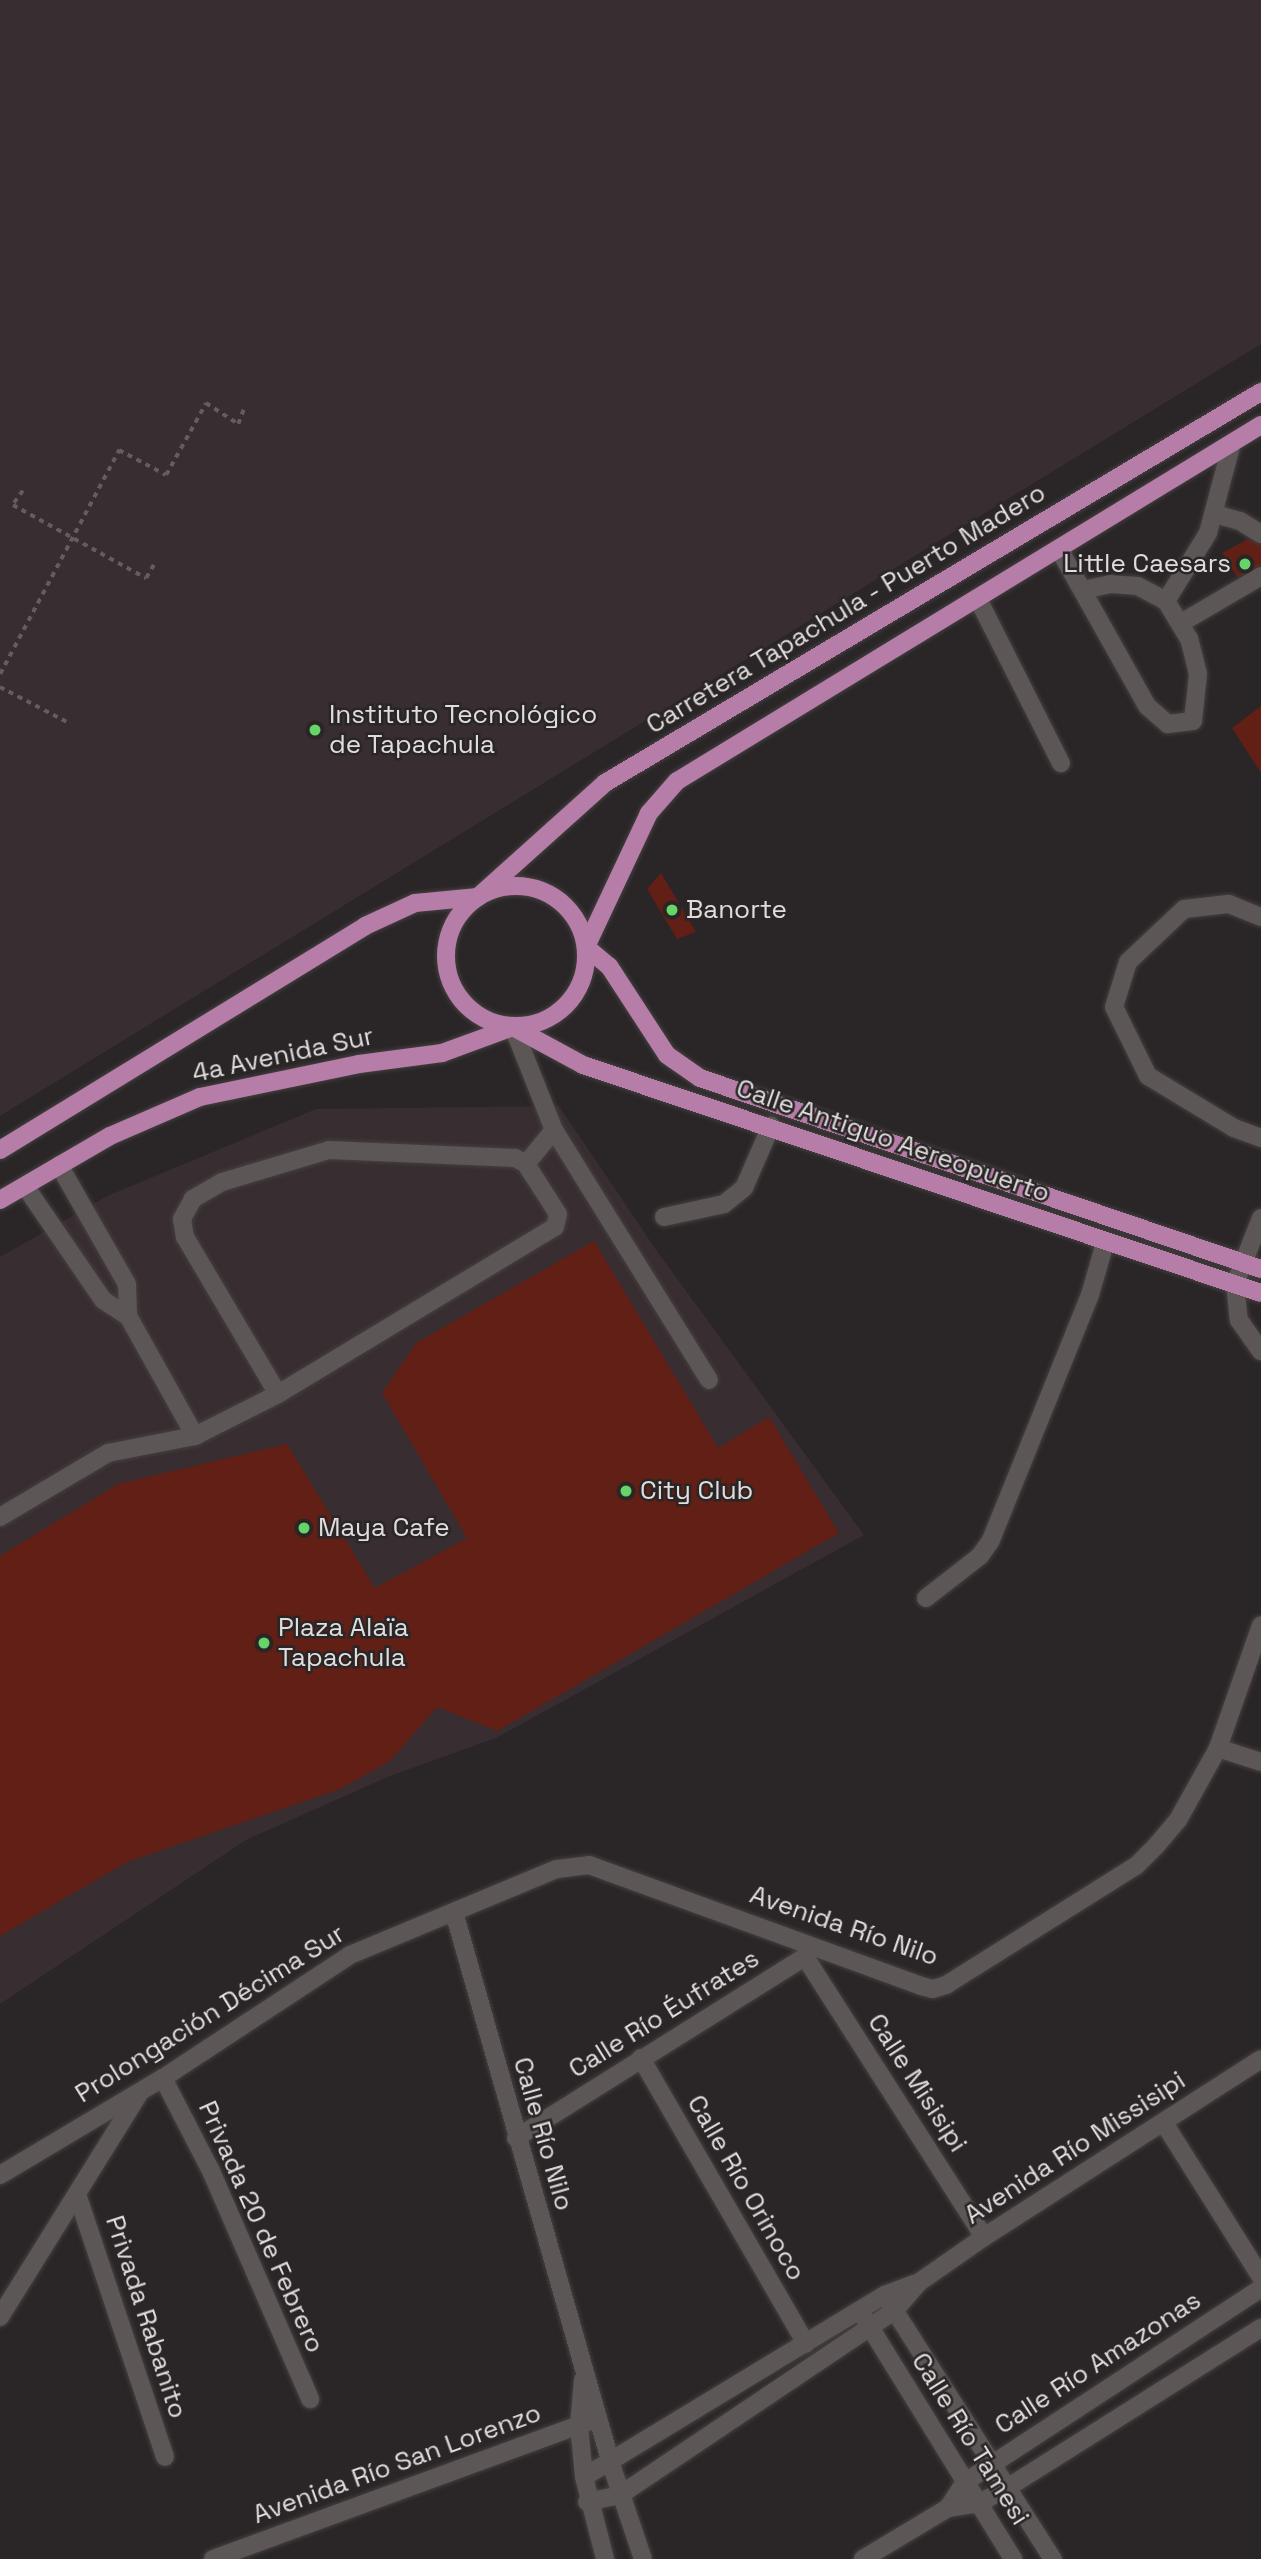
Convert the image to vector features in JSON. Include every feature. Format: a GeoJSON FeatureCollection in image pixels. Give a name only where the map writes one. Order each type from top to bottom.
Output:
{"type":"FeatureCollection","features":[{"type":"Feature","properties":{"kind":"main road","name":"Carretera Tapachula - Puerto Madero"},"geometry":{"type":"LineString","coordinates":[[478,897],[605,783],[1261,392]]}},
{"type":"Feature","properties":{"kind":"main road"},"geometry":{"type":"LineString","coordinates":[[586,947],[649,813],[677,781],[1261,425]]}},
{"type":"Feature","properties":{"kind":"main road"},"geometry":{"type":"LineString","coordinates":[[522,886],[545,892],[565,905],[579,924],[586,947],[585,971],[576,994],[549,1018],[513,1027],[472,1011],[448,975],[450,931],[478,897],[499,888],[522,886]]}},
{"type":"Feature","properties":{"kind":"main road","name":"4a Avenida Sur"},"geometry":{"type":"LineString","coordinates":[[0,1150],[365,926],[415,903],[478,897]]}},
{"type":"Feature","properties":{"kind":"main road","name":"Calle Antiguo Aereopuerto"},"geometry":{"type":"LineString","coordinates":[[586,947],[609,967],[667,1055],[700,1078],[1261,1269]]}},
{"type":"Feature","properties":{"kind":"main road","name":"4a Avenida Sur"},"geometry":{"type":"LineString","coordinates":[[0,1200],[110,1136],[200,1097],[359,1064],[442,1053],[513,1027]]}},
{"type":"Feature","properties":{"kind":"main road","name":"Calle Antiguo Aereopuerto"},"geometry":{"type":"LineString","coordinates":[[513,1027],[583,1065],[771,1126],[1105,1243],[1261,1293]]}},
{"type":"Feature","properties":{"kind":"street"},"geometry":{"type":"LineString","coordinates":[[1166,601],[1208,533],[1232,443]]}},
{"type":"Feature","properties":{"kind":"street"},"geometry":{"type":"LineString","coordinates":[[1214,514],[1240,521],[1261,534]]}},
{"type":"Feature","properties":{"kind":"street"},"geometry":{"type":"LineString","coordinates":[[1059,549],[1147,706],[1168,724],[1193,721],[1198,674],[1181,623],[1166,601],[1138,586],[1111,584],[1083,590]]}},
{"type":"Feature","properties":{"kind":"street"},"geometry":{"type":"LineString","coordinates":[[1181,623],[1261,576]]}},
{"type":"Feature","properties":{"kind":"street"},"geometry":{"type":"LineString","coordinates":[[978,599],[1061,763]]}},
{"type":"Feature","properties":{"kind":"street"},"geometry":{"type":"LineString","coordinates":[[1261,917],[1228,904],[1184,909],[1128,962],[1114,1007],[1148,1076],[1234,1128],[1261,1138]]}},
{"type":"Feature","properties":{"kind":"street"},"geometry":{"type":"LineString","coordinates":[[513,1027],[554,1129],[709,1380]]}},
{"type":"Feature","properties":{"kind":"street"},"geometry":{"type":"LineString","coordinates":[[664,1217],[724,1204],[744,1188],[771,1126]]}},
{"type":"Feature","properties":{"kind":"street"},"geometry":{"type":"LineString","coordinates":[[526,1164],[554,1129]]}},
{"type":"Feature","properties":{"kind":"street"},"geometry":{"type":"LineString","coordinates":[[0,1517],[108,1453],[195,1436],[278,1394],[555,1227],[558,1214],[526,1164],[514,1158],[329,1150],[222,1182],[193,1199],[182,1219],[185,1237],[278,1394]]}},
{"type":"Feature","properties":{"kind":"street"},"geometry":{"type":"LineString","coordinates":[[59,1164],[127,1284],[128,1316],[195,1436]]}},
{"type":"Feature","properties":{"kind":"street"},"geometry":{"type":"LineString","coordinates":[[25,1186],[103,1300],[128,1316]]}},
{"type":"Feature","properties":{"kind":"street"},"geometry":{"type":"LineString","coordinates":[[1261,1218],[1241,1263],[1235,1284],[1239,1320],[1261,1351]]}},
{"type":"Feature","properties":{"kind":"street"},"geometry":{"type":"LineString","coordinates":[[926,1598],[980,1556],[991,1540],[1090,1295],[1105,1243]]}},
{"type":"Feature","properties":{"kind":"street","name":"Avenida Río Nilo"},"geometry":{"type":"LineString","coordinates":[[454,1912],[557,1869],[589,1865],[807,1950],[921,1986],[933,1989],[946,1985],[1136,1866],[1178,1820],[1218,1748],[1261,1625]]}},
{"type":"Feature","properties":{"kind":"street"},"geometry":{"type":"LineString","coordinates":[[1218,1748],[1261,1762]]}},
{"type":"Feature","properties":{"kind":"street","name":"Prolongación Décima Sur"},"geometry":{"type":"LineString","coordinates":[[0,2175],[163,2078],[349,1955],[394,1933],[454,1912]]}},
{"type":"Feature","properties":{"kind":"street","name":"Calle Río Nilo"},"geometry":{"type":"LineString","coordinates":[[454,1912],[516,2138],[620,2495],[643,2559]]}},
{"type":"Feature","properties":{"kind":"street","name":"Calle Río Éufrates"},"geometry":{"type":"LineString","coordinates":[[516,2138],[807,1950]]}},
{"type":"Feature","properties":{"kind":"street","name":"Calle Misisipi"},"geometry":{"type":"LineString","coordinates":[[807,1950],[984,2237]]}},
{"type":"Feature","properties":{"kind":"street","name":"Calle Río Orinoco"},"geometry":{"type":"LineString","coordinates":[[641,2058],[806,2344]]}},
{"type":"Feature","properties":{"kind":"street","name":"Avenida Río Missisipi"},"geometry":{"type":"LineString","coordinates":[[890,2303],[984,2237],[1261,2059]]}},
{"type":"Feature","properties":{"kind":"street","name":"Privada 20 de Febrero"},"geometry":{"type":"LineString","coordinates":[[163,2078],[211,2171],[310,2399]]}},
{"type":"Feature","properties":{"kind":"street"},"geometry":{"type":"LineString","coordinates":[[0,2317],[141,2091]]}},
{"type":"Feature","properties":{"kind":"street"},"geometry":{"type":"LineString","coordinates":[[1164,2123],[1261,2277]]}},
{"type":"Feature","properties":{"kind":"street","name":"Privada Rabanito"},"geometry":{"type":"LineString","coordinates":[[77,2194],[165,2457]]}},
{"type":"Feature","properties":{"kind":"street","name":"Calle Río Amazonas"},"geometry":{"type":"LineString","coordinates":[[965,2482],[1261,2288]]}},
{"type":"Feature","properties":{"kind":"street"},"geometry":{"type":"LineString","coordinates":[[583,2477],[611,2464],[859,2310],[890,2303]]}},
{"type":"Feature","properties":{"kind":"street"},"geometry":{"type":"LineString","coordinates":[[587,2502],[620,2495],[870,2327],[890,2303]]}},
{"type":"Feature","properties":{"kind":"street","name":"Calle Río Tamesi"},"geometry":{"type":"LineString","coordinates":[[890,2303],[1010,2486],[1052,2559]]}},
{"type":"Feature","properties":{"kind":"street","name":"Calle Río Tamesi"},"geometry":{"type":"LineString","coordinates":[[859,2310],[1013,2559]]}},
{"type":"Feature","properties":{"kind":"street"},"geometry":{"type":"LineString","coordinates":[[863,2559],[948,2508],[979,2503],[1010,2486],[1261,2328]]}},
{"type":"Feature","properties":{"kind":"street","name":"Calle Río Nilo"},"geometry":{"type":"LineString","coordinates":[[584,2370],[579,2425],[583,2477],[587,2502],[606,2559]]}},
{"type":"Feature","properties":{"kind":"street","name":"Avenida Río San Lorenzo"},"geometry":{"type":"LineString","coordinates":[[214,2559],[598,2418]]}},
{"type":"Feature","properties":{"kind":"street"},"geometry":{"type":"LineString","coordinates":[[948,2508],[965,2482]]}},
{"type":"Feature","properties":{"kind":"path"},"geometry":{"type":"LineString","coordinates":[[0,674],[119,450],[166,475],[206,404],[237,424],[245,406]]}},
{"type":"Feature","properties":{"kind":"path"},"geometry":{"type":"LineString","coordinates":[[23,491],[13,505],[146,578],[153,564]]}},
{"type":"Feature","properties":{"kind":"path"},"geometry":{"type":"LineString","coordinates":[[0,687],[71,724]]}},
{"type":"Feature","properties":{"kind":"shaded area","name":"Instituto Tecnológico de Tapachula"},"geometry":{"type":"Polygon","coordinates":[[[0,0],[1261,0],[1261,344],[0,1116],[0,0]]]}},
{"type":"Feature","properties":{"kind":"shaded area"},"geometry":{"type":"Polygon","coordinates":[[[559,1106],[657,1251],[864,1535],[496,1738],[390,1776],[246,1840],[0,2004],[0,1257],[107,1196],[316,1109],[559,1106]]]}},
{"type":"Feature","properties":{"kind":"building","name":"Little Caesars"},"geometry":{"type":"Polygon","coordinates":[[[1248,539],[1261,545],[1261,565],[1237,577],[1222,553],[1248,539]]]}},
{"type":"Feature","properties":{"kind":"building"},"geometry":{"type":"Polygon","coordinates":[[[1261,706],[1261,773],[1232,728],[1261,706]]]}},
{"type":"Feature","properties":{"kind":"building","name":"Banorte"},"geometry":{"type":"Polygon","coordinates":[[[661,873],[696,932],[677,939],[647,889],[661,873]]]}},
{"type":"Feature","properties":{"kind":"building"},"geometry":{"type":"Polygon","coordinates":[[[594,1241],[718,1448],[769,1417],[839,1533],[497,1731],[437,1707],[390,1761],[340,1789],[127,1862],[0,1936],[0,1556],[118,1484],[287,1444],[375,1588],[467,1538],[382,1393],[416,1343],[594,1241]]]}},
{"type":"Feature","properties":{"kind":"place","name":"Little Caesars"},"geometry":{"type":"Point","coordinates":[1245,564]}},
{"type":"Feature","properties":{"kind":"place","name":"Instituto Tecnológico de Tapachula"},"geometry":{"type":"Point","coordinates":[315,730]}},
{"type":"Feature","properties":{"kind":"place","name":"Banorte"},"geometry":{"type":"Point","coordinates":[672,910]}},
{"type":"Feature","properties":{"kind":"place","name":"City Club"},"geometry":{"type":"Point","coordinates":[626,1491]}},
{"type":"Feature","properties":{"kind":"place","name":"Maya Cafe"},"geometry":{"type":"Point","coordinates":[304,1528]}},
{"type":"Feature","properties":{"kind":"place","name":"Plaza Alaïa Tapachula"},"geometry":{"type":"Point","coordinates":[264,1643]}}]}
